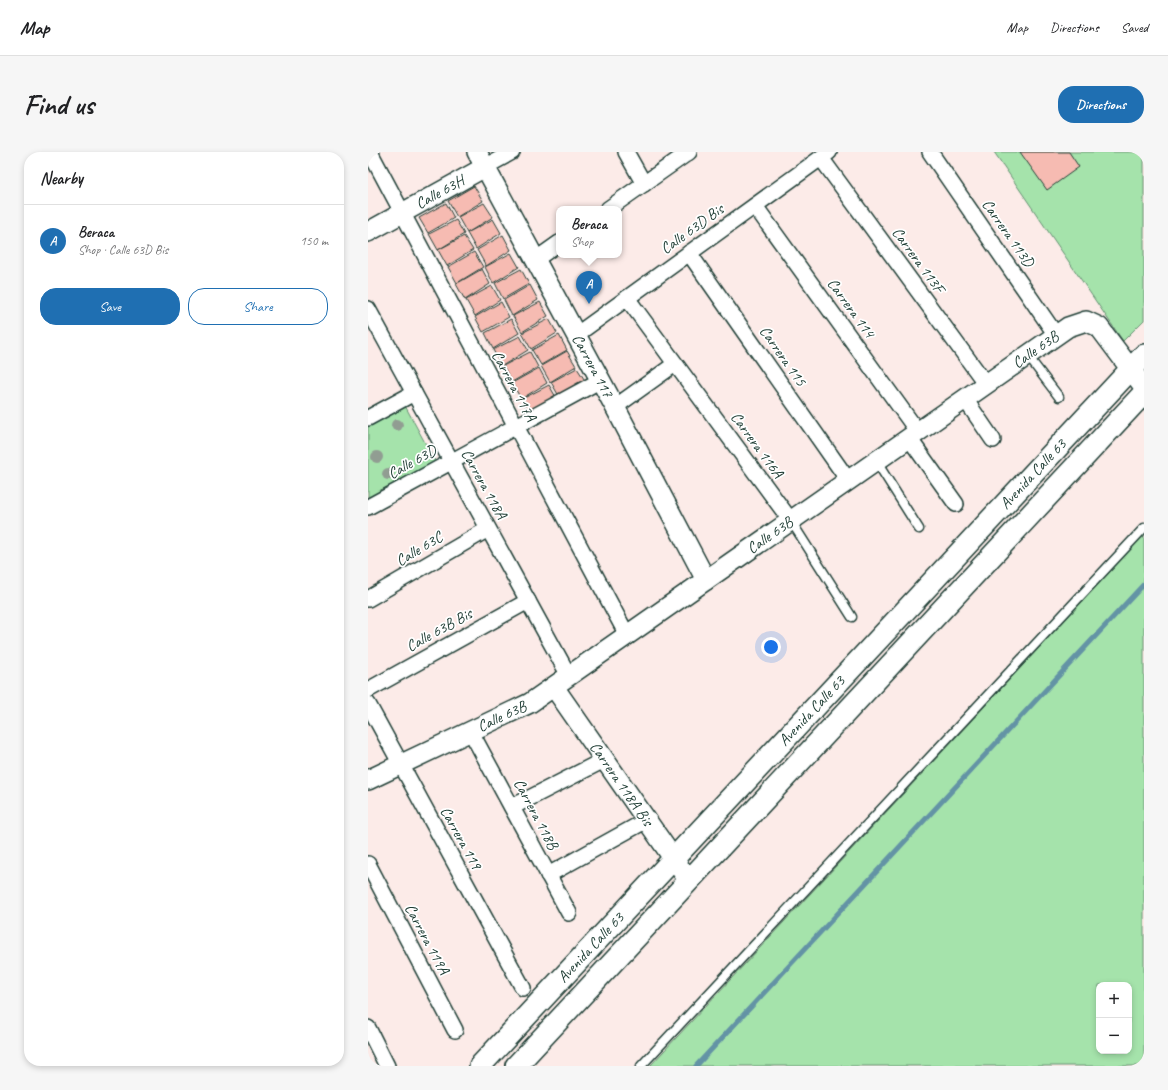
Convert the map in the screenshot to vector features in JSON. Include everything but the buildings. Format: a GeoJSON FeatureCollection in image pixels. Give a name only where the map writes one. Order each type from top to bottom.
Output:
{"type":"FeatureCollection","features":[{"type":"Feature","properties":{"kind":"main road","name":"Avenida Calle 63"},"geometry":{"type":"LineString","coordinates":[[480,1066],[674,860],[1137,362]]}},
{"type":"Feature","properties":{"kind":"main road","name":"Avenida Calle 63"},"geometry":{"type":"LineString","coordinates":[[516,1066],[1144,393]]}},
{"type":"Feature","properties":{"kind":"street","name":"Carrera 117A"},"geometry":{"type":"LineString","coordinates":[[370,152],[627,635]]}},
{"type":"Feature","properties":{"kind":"street","name":"Calle 63H"},"geometry":{"type":"LineString","coordinates":[[368,232],[402,213],[481,160],[512,152]]}},
{"type":"Feature","properties":{"kind":"street"},"geometry":{"type":"LineString","coordinates":[[626,152],[644,184]]}},
{"type":"Feature","properties":{"kind":"street"},"geometry":{"type":"LineString","coordinates":[[612,206],[689,152]]}},
{"type":"Feature","properties":{"kind":"street","name":"Carrera 113D"},"geometry":{"type":"LineString","coordinates":[[930,152],[1056,335]]}},
{"type":"Feature","properties":{"kind":"street","name":"Calle 63D Bis"},"geometry":{"type":"LineString","coordinates":[[576,334],[825,155]]}},
{"type":"Feature","properties":{"kind":"street","name":"Carrera 113F"},"geometry":{"type":"LineString","coordinates":[[825,155],[986,384]]}},
{"type":"Feature","properties":{"kind":"street","name":"Carrera 117"},"geometry":{"type":"LineString","coordinates":[[481,160],[601,380],[706,580]]}},
{"type":"Feature","properties":{"kind":"street","name":"Carrera 114"},"geometry":{"type":"LineString","coordinates":[[755,206],[914,435],[956,504]]}},
{"type":"Feature","properties":{"kind":"street"},"geometry":{"type":"LineString","coordinates":[[535,260],[556,245]]}},
{"type":"Feature","properties":{"kind":"street","name":"Carrera 115"},"geometry":{"type":"LineString","coordinates":[[689,253],[848,480]]}},
{"type":"Feature","properties":{"kind":"street","name":"Carrera 116A"},"geometry":{"type":"LineString","coordinates":[[627,298],[791,521]]}},
{"type":"Feature","properties":{"kind":"street","name":"Carrera 118A"},"geometry":{"type":"LineString","coordinates":[[370,319],[414,393],[569,676]]}},
{"type":"Feature","properties":{"kind":"street","name":"Calle 63B"},"geometry":{"type":"LineString","coordinates":[[368,780],[530,703],[1027,355],[1077,322],[1086,321],[1093,323],[1137,362],[1144,387]]}},
{"type":"Feature","properties":{"kind":"street"},"geometry":{"type":"LineString","coordinates":[[615,407],[675,364]]}},
{"type":"Feature","properties":{"kind":"street","name":"Calle 63D"},"geometry":{"type":"LineString","coordinates":[[368,507],[451,461],[516,428],[601,380]]}},
{"type":"Feature","properties":{"kind":"street"},"geometry":{"type":"LineString","coordinates":[[368,418],[414,393]]}},
{"type":"Feature","properties":{"kind":"street"},"geometry":{"type":"LineString","coordinates":[[965,399],[993,440]]}},
{"type":"Feature","properties":{"kind":"street","name":"Calle 63C"},"geometry":{"type":"LineString","coordinates":[[368,600],[488,529]]}},
{"type":"Feature","properties":{"kind":"street","name":"Calle 63B Bis"},"geometry":{"type":"LineString","coordinates":[[368,690],[528,602]]}},
{"type":"Feature","properties":{"kind":"street","name":"Carrera 118A Bis"},"geometry":{"type":"LineString","coordinates":[[554,687],[689,881]]}},
{"type":"Feature","properties":{"kind":"street","name":"Carrera 119"},"geometry":{"type":"LineString","coordinates":[[368,704],[523,988]]}},
{"type":"Feature","properties":{"kind":"street","name":"Carrera 118B"},"geometry":{"type":"LineString","coordinates":[[471,732],[569,913]]}},
{"type":"Feature","properties":{"kind":"street"},"geometry":{"type":"LineString","coordinates":[[512,807],[604,760]]}},
{"type":"Feature","properties":{"kind":"street"},"geometry":{"type":"LineString","coordinates":[[548,875],[647,820]]}},
{"type":"Feature","properties":{"kind":"street","name":"Carrera 119A"},"geometry":{"type":"LineString","coordinates":[[368,864],[455,1030]]}},
{"type":"Feature","properties":{"kind":"street"},"geometry":{"type":"LineString","coordinates":[[368,1028],[387,1066]]}},
{"type":"Feature","properties":{"kind":"lane"},"geometry":{"type":"LineString","coordinates":[[1027,355],[1059,397]]}},
{"type":"Feature","properties":{"kind":"lane"},"geometry":{"type":"LineString","coordinates":[[876,461],[919,529]]}},
{"type":"Feature","properties":{"kind":"lane","name":"Carrera 116A"},"geometry":{"type":"LineString","coordinates":[[791,521],[852,617]]}},
{"type":"Feature","properties":{"kind":"lane"},"geometry":{"type":"LineString","coordinates":[[642,1066],[1144,528]]}},
{"type":"Feature","properties":{"kind":"green space"},"geometry":{"type":"Polygon","coordinates":[[[994,152],[1144,152],[1144,320],[1123,341],[994,152]]]}},
{"type":"Feature","properties":{"kind":"green space"},"geometry":{"type":"Polygon","coordinates":[[[403,402],[436,463],[368,501],[368,422],[403,402]]]}},
{"type":"Feature","properties":{"kind":"green space"},"geometry":{"type":"Polygon","coordinates":[[[1144,535],[1144,1066],[650,1066],[1144,535]]]}},
{"type":"Feature","properties":{"kind":"waterway"},"geometry":{"type":"LineString","coordinates":[[696,1066],[1144,584]]}},
{"type":"Feature","properties":{"kind":"place","name":"Beraca"},"geometry":{"type":"Point","coordinates":[589,304]}}]}
